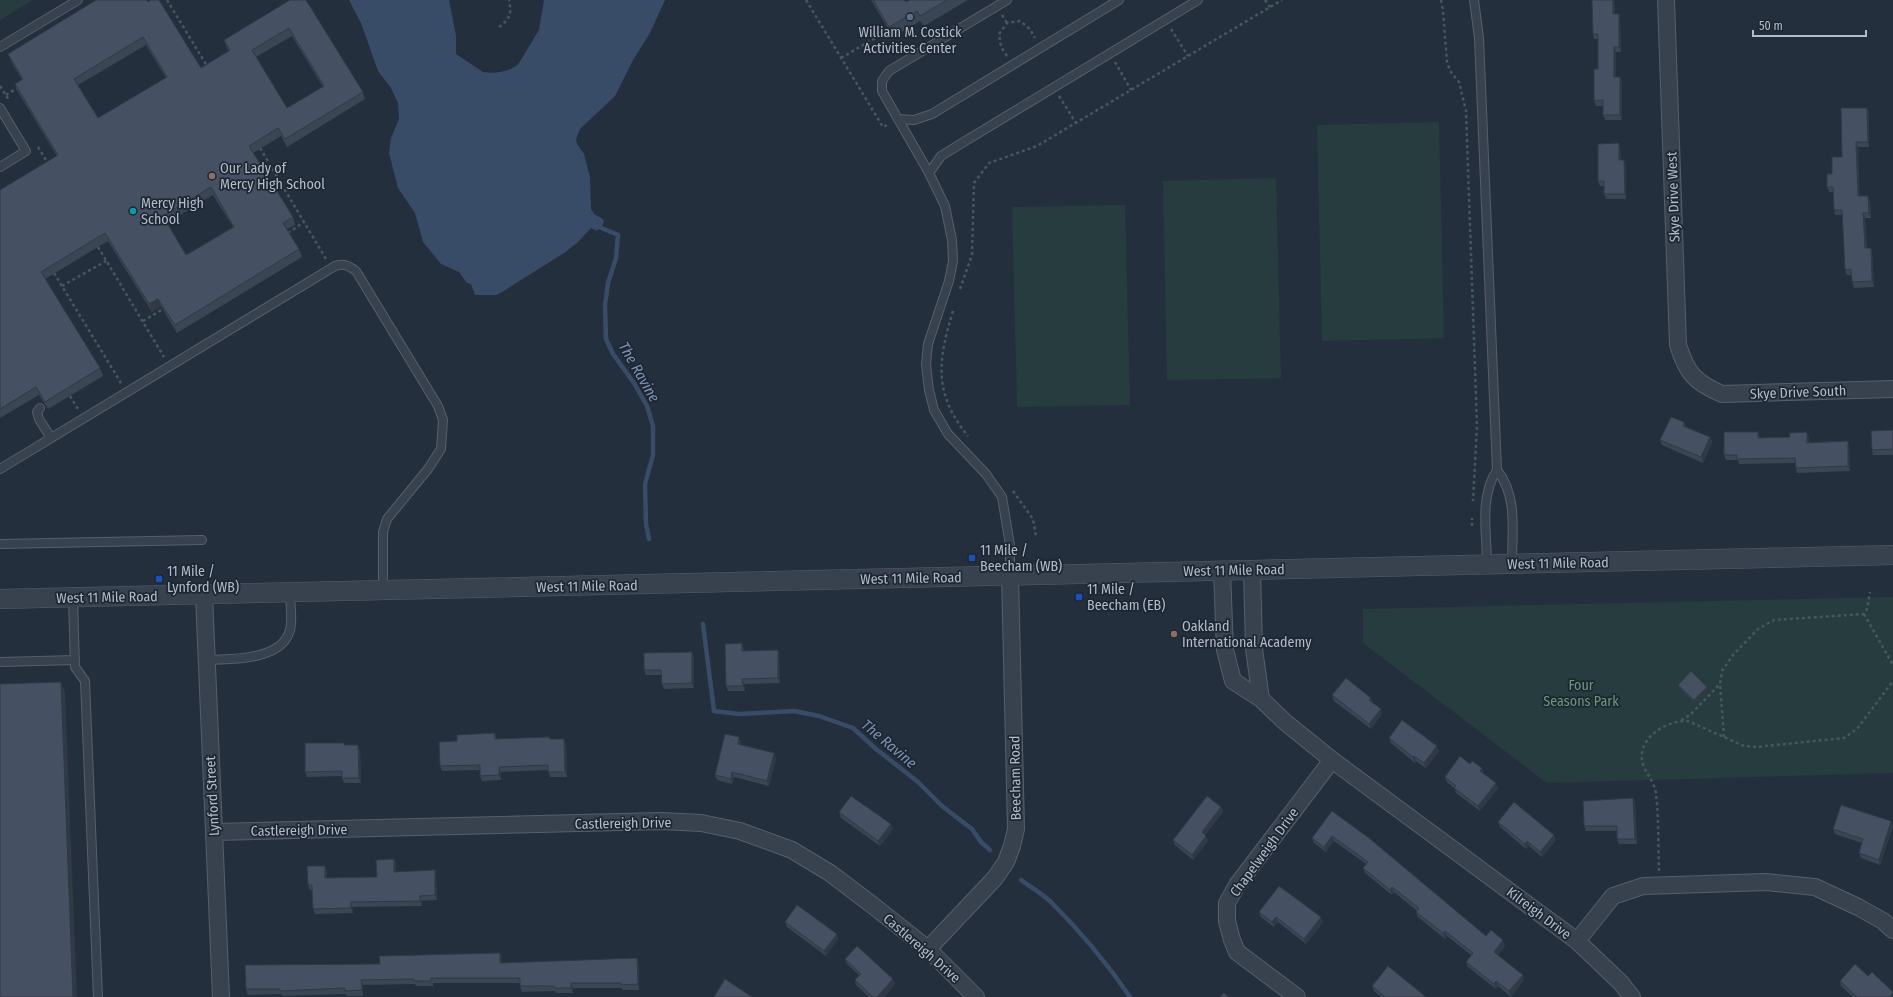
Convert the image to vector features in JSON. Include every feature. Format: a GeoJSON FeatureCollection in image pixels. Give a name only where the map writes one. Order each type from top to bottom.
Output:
{"type":"FeatureCollection","features":[{"type":"Feature","properties":{"kind":"street","name":"Skye Drive West"},"geometry":{"type":"LineString","coordinates":[[1666,0],[1678,344],[1683,360],[1693,376],[1704,386]]}},
{"type":"Feature","properties":{"kind":"street","name":"Skye Drive South"},"geometry":{"type":"LineString","coordinates":[[1704,386],[1722,394],[1893,389]]}},
{"type":"Feature","properties":{"kind":"street","name":"West 11 Mile Road"},"geometry":{"type":"LineString","coordinates":[[0,599],[1893,555]]}},
{"type":"Feature","properties":{"kind":"street"},"geometry":{"type":"LineString","coordinates":[[1252,570],[1254,649],[1261,699]]}},
{"type":"Feature","properties":{"kind":"street","name":"Kilreigh Drive"},"geometry":{"type":"LineString","coordinates":[[1222,571],[1225,650],[1233,681],[1261,699],[1284,722],[1332,760],[1577,941],[1613,896],[1643,886],[1660,885],[1766,882],[1815,887],[1858,907],[1883,921],[1893,930]]}},
{"type":"Feature","properties":{"kind":"street","name":"Beecham Road"},"geometry":{"type":"LineString","coordinates":[[928,949],[995,878],[1006,862],[1016,829],[1010,576]]}},
{"type":"Feature","properties":{"kind":"street","name":"Lynford Street"},"geometry":{"type":"LineString","coordinates":[[204,595],[221,997]]}},
{"type":"Feature","properties":{"kind":"street","name":"Chapelweigh Drive"},"geometry":{"type":"LineString","coordinates":[[1297,997],[1237,952],[1227,921],[1228,903],[1237,885],[1332,760]]}},
{"type":"Feature","properties":{"kind":"street","name":"Castlereigh Drive"},"geometry":{"type":"LineString","coordinates":[[214,832],[661,821],[701,823],[740,831],[792,850],[830,873],[928,949],[976,997]]}},
{"type":"Feature","properties":{"kind":"street"},"geometry":{"type":"LineString","coordinates":[[1577,941],[1621,983],[1632,997]]}},
{"type":"Feature","properties":{"kind":"lane"},"geometry":{"type":"LineString","coordinates":[[0,47],[78,0]]}},
{"type":"Feature","properties":{"kind":"lane"},"geometry":{"type":"LineString","coordinates":[[1007,0],[889,71],[882,81],[882,91],[929,173],[945,206],[952,240],[953,261],[949,281],[928,344],[926,365],[929,390],[934,410],[948,434],[968,458],[986,474],[1002,497],[1010,545],[1010,576]]}},
{"type":"Feature","properties":{"kind":"lane"},"geometry":{"type":"LineString","coordinates":[[898,119],[914,120],[932,114],[1118,0]]}},
{"type":"Feature","properties":{"kind":"lane"},"geometry":{"type":"LineString","coordinates":[[929,173],[941,156],[1198,0]]}},
{"type":"Feature","properties":{"kind":"lane"},"geometry":{"type":"LineString","coordinates":[[1474,0],[1479,38],[1497,470],[1505,481],[1511,496],[1512,564]]}},
{"type":"Feature","properties":{"kind":"lane"},"geometry":{"type":"LineString","coordinates":[[0,108],[26,152],[0,167]]}},
{"type":"Feature","properties":{"kind":"lane"},"geometry":{"type":"LineString","coordinates":[[0,469],[332,268],[344,265],[356,272],[438,406],[443,420],[442,449],[428,469],[387,518],[382,532],[384,591]]}},
{"type":"Feature","properties":{"kind":"lane"},"geometry":{"type":"LineString","coordinates":[[40,408],[37,412],[39,419],[51,438]]}},
{"type":"Feature","properties":{"kind":"lane"},"geometry":{"type":"LineString","coordinates":[[1487,564],[1486,497],[1490,481],[1497,470]]}},
{"type":"Feature","properties":{"kind":"lane"},"geometry":{"type":"LineString","coordinates":[[0,544],[202,540]]}},
{"type":"Feature","properties":{"kind":"lane"},"geometry":{"type":"LineString","coordinates":[[206,660],[249,658],[270,651],[286,640],[291,629],[290,593]]}},
{"type":"Feature","properties":{"kind":"lane"},"geometry":{"type":"LineString","coordinates":[[73,598],[75,667],[85,681],[98,997]]}},
{"type":"Feature","properties":{"kind":"lane"},"geometry":{"type":"LineString","coordinates":[[0,662],[75,660]]}},
{"type":"Feature","properties":{"kind":"path"},"geometry":{"type":"LineString","coordinates":[[167,0],[212,73]]}},
{"type":"Feature","properties":{"kind":"path"},"geometry":{"type":"LineString","coordinates":[[499,28],[508,20],[511,14],[509,0]]}},
{"type":"Feature","properties":{"kind":"path"},"geometry":{"type":"LineString","coordinates":[[806,0],[883,127]]}},
{"type":"Feature","properties":{"kind":"path"},"geometry":{"type":"LineString","coordinates":[[1265,0],[1270,7]]}},
{"type":"Feature","properties":{"kind":"path"},"geometry":{"type":"LineString","coordinates":[[959,292],[972,255],[974,183],[989,163],[1037,146],[1282,0]]}},
{"type":"Feature","properties":{"kind":"path"},"geometry":{"type":"LineString","coordinates":[[1441,0],[1447,62],[1450,71],[1459,82],[1466,111],[1477,426],[1473,503]]}},
{"type":"Feature","properties":{"kind":"path"},"geometry":{"type":"LineString","coordinates":[[1165,20],[1188,56]]}},
{"type":"Feature","properties":{"kind":"path"},"geometry":{"type":"LineString","coordinates":[[1012,65],[1001,46],[1000,34],[1007,24],[1020,21],[1030,29],[1040,48]]}},
{"type":"Feature","properties":{"kind":"path"},"geometry":{"type":"LineString","coordinates":[[841,58],[888,30]]}},
{"type":"Feature","properties":{"kind":"path"},"geometry":{"type":"LineString","coordinates":[[1110,53],[1131,90]]}},
{"type":"Feature","properties":{"kind":"path"},"geometry":{"type":"LineString","coordinates":[[6,95],[25,84]]}},
{"type":"Feature","properties":{"kind":"path"},"geometry":{"type":"LineString","coordinates":[[1053,88],[1076,123]]}},
{"type":"Feature","properties":{"kind":"path"},"geometry":{"type":"LineString","coordinates":[[260,148],[332,268]]}},
{"type":"Feature","properties":{"kind":"path"},"geometry":{"type":"LineString","coordinates":[[288,233],[304,222]]}},
{"type":"Feature","properties":{"kind":"path"},"geometry":{"type":"LineString","coordinates":[[98,247],[170,366]]}},
{"type":"Feature","properties":{"kind":"path"},"geometry":{"type":"LineString","coordinates":[[62,286],[106,261]]}},
{"type":"Feature","properties":{"kind":"path"},"geometry":{"type":"LineString","coordinates":[[54,274],[126,392]]}},
{"type":"Feature","properties":{"kind":"path"},"geometry":{"type":"LineString","coordinates":[[954,307],[944,341],[941,375],[944,392],[951,411],[970,440]]}},
{"type":"Feature","properties":{"kind":"path"},"geometry":{"type":"LineString","coordinates":[[143,321],[163,309]]}},
{"type":"Feature","properties":{"kind":"path"},"geometry":{"type":"LineString","coordinates":[[70,396],[78,410]]}},
{"type":"Feature","properties":{"kind":"path"},"geometry":{"type":"LineString","coordinates":[[1010,486],[1033,519],[1036,536]]}},
{"type":"Feature","properties":{"kind":"path"},"geometry":{"type":"LineString","coordinates":[[1472,526],[1473,510]]}},
{"type":"Feature","properties":{"kind":"path"},"geometry":{"type":"LineString","coordinates":[[1864,614],[1867,609],[1870,592]]}},
{"type":"Feature","properties":{"kind":"path"},"geometry":{"type":"LineString","coordinates":[[1864,614],[1893,665]]}},
{"type":"Feature","properties":{"kind":"path"},"geometry":{"type":"LineString","coordinates":[[1724,737],[1720,684],[1722,671],[1733,655],[1758,629],[1774,620],[1864,614]]}},
{"type":"Feature","properties":{"kind":"path"},"geometry":{"type":"LineString","coordinates":[[1681,720],[1688,721],[1744,746],[1756,748],[1844,738],[1857,729],[1893,681]]}},
{"type":"Feature","properties":{"kind":"path"},"geometry":{"type":"LineString","coordinates":[[1660,885],[1656,791],[1644,769],[1642,752],[1648,740],[1657,730],[1669,723],[1681,720],[1696,710],[1720,684]]}},
{"type":"Feature","properties":{"kind":"green space"},"geometry":{"type":"Polygon","coordinates":[[[0,0],[33,0],[0,20],[0,0]]]}},
{"type":"Feature","properties":{"kind":"green space"},"geometry":{"type":"Polygon","coordinates":[[[1439,122],[1444,338],[1322,341],[1317,125],[1439,122]]]}},
{"type":"Feature","properties":{"kind":"green space"},"geometry":{"type":"Polygon","coordinates":[[[1276,178],[1281,378],[1167,380],[1163,181],[1276,178]]]}},
{"type":"Feature","properties":{"kind":"green space"},"geometry":{"type":"Polygon","coordinates":[[[1125,205],[1130,405],[1017,407],[1012,207],[1125,205]]]}},
{"type":"Feature","properties":{"kind":"green space","name":"Four Seasons Park"},"geometry":{"type":"Polygon","coordinates":[[[1893,597],[1893,773],[1547,783],[1363,643],[1363,609],[1893,597]]]}},
{"type":"Feature","properties":{"kind":"water"},"geometry":{"type":"Polygon","coordinates":[[[349,0],[449,0],[456,36],[456,54],[483,72],[493,73],[502,72],[516,66],[519,63],[539,30],[544,0],[665,0],[650,33],[633,60],[615,96],[580,129],[576,139],[577,144],[584,154],[590,177],[591,209],[594,214],[603,219],[604,222],[600,230],[598,229],[597,231],[591,228],[577,243],[564,253],[496,295],[475,295],[471,284],[467,283],[459,272],[441,264],[423,242],[415,213],[398,188],[389,153],[391,138],[399,119],[398,103],[391,88],[378,71],[361,23],[349,0]]]}},
{"type":"Feature","properties":{"kind":"building","name":"Mercy High School"},"geometry":{"type":"Polygon","coordinates":[[[96,0],[147,0],[148,2],[151,0],[159,0],[201,68],[230,50],[224,40],[290,0],[306,0],[363,92],[285,139],[278,128],[249,146],[293,217],[283,223],[299,249],[175,325],[158,299],[149,304],[105,233],[41,272],[100,368],[45,402],[36,387],[0,409],[0,190],[58,155],[15,84],[23,79],[8,54],[96,0]],[[289,28],[252,50],[287,108],[324,86],[289,28]],[[143,37],[74,79],[98,118],[167,77],[143,37]],[[211,187],[163,216],[186,255],[234,227],[211,187]]]}},
{"type":"Feature","properties":{"kind":"building"},"geometry":{"type":"Polygon","coordinates":[[[873,0],[904,0],[906,2],[910,0],[947,0],[920,16],[917,11],[889,27],[873,0]]]}},
{"type":"Feature","properties":{"kind":"building"},"geometry":{"type":"Polygon","coordinates":[[[1592,0],[1613,0],[1613,14],[1619,14],[1619,47],[1614,47],[1614,77],[1620,77],[1620,115],[1603,115],[1603,100],[1594,101],[1594,69],[1598,69],[1598,34],[1593,34],[1592,0]]]}},
{"type":"Feature","properties":{"kind":"building"},"geometry":{"type":"Polygon","coordinates":[[[1841,108],[1867,108],[1868,142],[1856,142],[1858,196],[1868,196],[1869,213],[1863,213],[1865,248],[1871,248],[1872,281],[1852,282],[1851,269],[1845,270],[1842,210],[1834,210],[1833,187],[1827,187],[1827,174],[1832,174],[1832,157],[1842,157],[1841,108]]]}},
{"type":"Feature","properties":{"kind":"building"},"geometry":{"type":"Polygon","coordinates":[[[1619,143],[1619,160],[1624,160],[1625,194],[1604,194],[1604,181],[1598,181],[1598,144],[1619,143]]]}},
{"type":"Feature","properties":{"kind":"building"},"geometry":{"type":"Polygon","coordinates":[[[1671,417],[1684,422],[1683,426],[1710,437],[1701,457],[1660,440],[1671,417]]]}},
{"type":"Feature","properties":{"kind":"building"},"geometry":{"type":"Polygon","coordinates":[[[1893,430],[1893,449],[1872,450],[1871,431],[1893,430]]]}},
{"type":"Feature","properties":{"kind":"building"},"geometry":{"type":"Polygon","coordinates":[[[1724,432],[1758,432],[1758,438],[1790,437],[1789,433],[1807,432],[1807,443],[1848,441],[1848,466],[1796,468],[1795,458],[1737,459],[1737,455],[1724,455],[1724,432]]]}},
{"type":"Feature","properties":{"kind":"building"},"geometry":{"type":"Polygon","coordinates":[[[742,643],[742,651],[778,650],[778,678],[742,679],[743,686],[726,686],[725,644],[742,643]]]}},
{"type":"Feature","properties":{"kind":"building"},"geometry":{"type":"Polygon","coordinates":[[[692,652],[692,683],[662,684],[661,670],[644,670],[644,653],[692,652]]]}},
{"type":"Feature","properties":{"kind":"building"},"geometry":{"type":"Polygon","coordinates":[[[1691,671],[1707,687],[1694,700],[1678,685],[1691,671]]]}},
{"type":"Feature","properties":{"kind":"building"},"geometry":{"type":"Polygon","coordinates":[[[1346,678],[1371,698],[1369,700],[1381,709],[1369,724],[1332,695],[1346,678]]]}},
{"type":"Feature","properties":{"kind":"building"},"geometry":{"type":"Polygon","coordinates":[[[61,682],[73,997],[0,997],[0,684],[61,682]]]}},
{"type":"Feature","properties":{"kind":"building"},"geometry":{"type":"Polygon","coordinates":[[[1402,720],[1437,746],[1424,763],[1414,756],[1413,757],[1389,738],[1402,720]]]}},
{"type":"Feature","properties":{"kind":"building"},"geometry":{"type":"Polygon","coordinates":[[[495,733],[495,739],[549,737],[550,739],[564,739],[565,772],[548,772],[548,765],[499,767],[499,775],[480,776],[480,765],[440,766],[439,742],[457,741],[457,735],[495,733]]]}},
{"type":"Feature","properties":{"kind":"building"},"geometry":{"type":"Polygon","coordinates":[[[725,734],[739,737],[738,744],[774,753],[767,781],[732,772],[731,779],[715,775],[725,734]]]}},
{"type":"Feature","properties":{"kind":"building"},"geometry":{"type":"Polygon","coordinates":[[[305,743],[344,743],[344,745],[358,745],[359,778],[342,778],[342,771],[305,772],[305,743]]]}},
{"type":"Feature","properties":{"kind":"building"},"geometry":{"type":"Polygon","coordinates":[[[1460,756],[1470,764],[1472,761],[1482,768],[1480,771],[1496,783],[1478,806],[1454,788],[1456,786],[1445,777],[1460,756]]]}},
{"type":"Feature","properties":{"kind":"building"},"geometry":{"type":"Polygon","coordinates":[[[851,796],[891,824],[878,841],[839,812],[851,796]]]}},
{"type":"Feature","properties":{"kind":"building"},"geometry":{"type":"Polygon","coordinates":[[[1207,796],[1221,807],[1202,832],[1206,836],[1192,855],[1173,840],[1207,796]]]}},
{"type":"Feature","properties":{"kind":"building"},"geometry":{"type":"Polygon","coordinates":[[[1633,798],[1635,839],[1617,839],[1617,826],[1584,826],[1583,801],[1633,798]]]}},
{"type":"Feature","properties":{"kind":"building"},"geometry":{"type":"Polygon","coordinates":[[[1514,802],[1554,835],[1540,852],[1527,841],[1525,844],[1498,822],[1514,802]]]}},
{"type":"Feature","properties":{"kind":"building"},"geometry":{"type":"Polygon","coordinates":[[[1841,805],[1891,821],[1879,860],[1859,853],[1863,839],[1833,829],[1841,805]]]}},
{"type":"Feature","properties":{"kind":"building"},"geometry":{"type":"Polygon","coordinates":[[[1332,811],[1369,838],[1486,936],[1491,930],[1503,940],[1494,952],[1523,975],[1509,991],[1496,981],[1494,984],[1466,962],[1473,953],[1445,931],[1443,933],[1416,912],[1419,908],[1392,887],[1390,890],[1363,868],[1368,862],[1332,836],[1324,847],[1312,838],[1332,811]]]}},
{"type":"Feature","properties":{"kind":"building"},"geometry":{"type":"Polygon","coordinates":[[[394,859],[394,872],[435,870],[435,895],[420,896],[420,901],[351,902],[351,908],[313,909],[312,885],[308,885],[307,866],[325,866],[325,878],[377,877],[376,860],[394,859]]]}},
{"type":"Feature","properties":{"kind":"building"},"geometry":{"type":"Polygon","coordinates":[[[1279,886],[1321,917],[1304,939],[1276,917],[1272,922],[1259,912],[1279,886]]]}},
{"type":"Feature","properties":{"kind":"building"},"geometry":{"type":"Polygon","coordinates":[[[797,905],[837,934],[824,951],[785,922],[797,905]]]}},
{"type":"Feature","properties":{"kind":"building"},"geometry":{"type":"Polygon","coordinates":[[[857,946],[893,979],[877,997],[873,997],[855,980],[861,974],[845,959],[857,946]]]}},
{"type":"Feature","properties":{"kind":"building"},"geometry":{"type":"Polygon","coordinates":[[[500,953],[500,963],[637,958],[638,984],[621,985],[621,983],[571,983],[571,988],[554,988],[554,986],[520,986],[520,978],[431,978],[431,981],[414,981],[414,979],[361,980],[362,990],[345,991],[345,988],[280,991],[280,989],[246,989],[245,965],[380,964],[379,956],[500,953]]]}},
{"type":"Feature","properties":{"kind":"building"},"geometry":{"type":"Polygon","coordinates":[[[1855,964],[1868,976],[1872,972],[1893,992],[1890,997],[1857,997],[1840,981],[1855,964]]]}},
{"type":"Feature","properties":{"kind":"building"},"geometry":{"type":"Polygon","coordinates":[[[1388,966],[1426,997],[1385,997],[1372,986],[1388,966]]]}},
{"type":"Feature","properties":{"kind":"building"},"geometry":{"type":"Polygon","coordinates":[[[725,979],[752,997],[714,997],[725,979]]]}},
{"type":"Feature","properties":{"kind":"building"},"geometry":{"type":"Polygon","coordinates":[[[1224,993],[1229,997],[1220,997],[1224,993]]]}},
{"type":"Feature","properties":{"kind":"waterway","name":"The Ravine"},"geometry":{"type":"LineString","coordinates":[[597,226],[618,235],[616,258],[608,283],[605,305],[606,339],[613,354],[634,383],[647,406],[653,426],[653,455],[645,484],[646,524],[649,539]]}},
{"type":"Feature","properties":{"kind":"waterway","name":"The Ravine"},"geometry":{"type":"LineString","coordinates":[[703,624],[714,711],[739,714],[794,711],[819,716],[853,728],[876,749],[918,782],[942,806],[972,829],[981,842],[990,850]]}},
{"type":"Feature","properties":{"kind":"waterway","name":"The Ravine"},"geometry":{"type":"LineString","coordinates":[[1021,880],[1050,901],[1072,923],[1102,959],[1130,997]]}},
{"type":"Feature","properties":{"kind":"place","name":"William M. Costick Activities Center"},"geometry":{"type":"Point","coordinates":[910,17]}},
{"type":"Feature","properties":{"kind":"place","name":"Our Lady of Mercy High School"},"geometry":{"type":"Point","coordinates":[212,176]}},
{"type":"Feature","properties":{"kind":"place","name":"Mercy High School"},"geometry":{"type":"Point","coordinates":[133,211]}},
{"type":"Feature","properties":{"kind":"place","name":"11 Mile / Beecham (WB)"},"geometry":{"type":"Point","coordinates":[972,558]}},
{"type":"Feature","properties":{"kind":"place","name":"11 Mile / Lynford (WB)"},"geometry":{"type":"Point","coordinates":[159,579]}},
{"type":"Feature","properties":{"kind":"place","name":"11 Mile / Beecham (EB)"},"geometry":{"type":"Point","coordinates":[1079,597]}},
{"type":"Feature","properties":{"kind":"place","name":"Oakland International Academy"},"geometry":{"type":"Point","coordinates":[1174,634]}}]}
